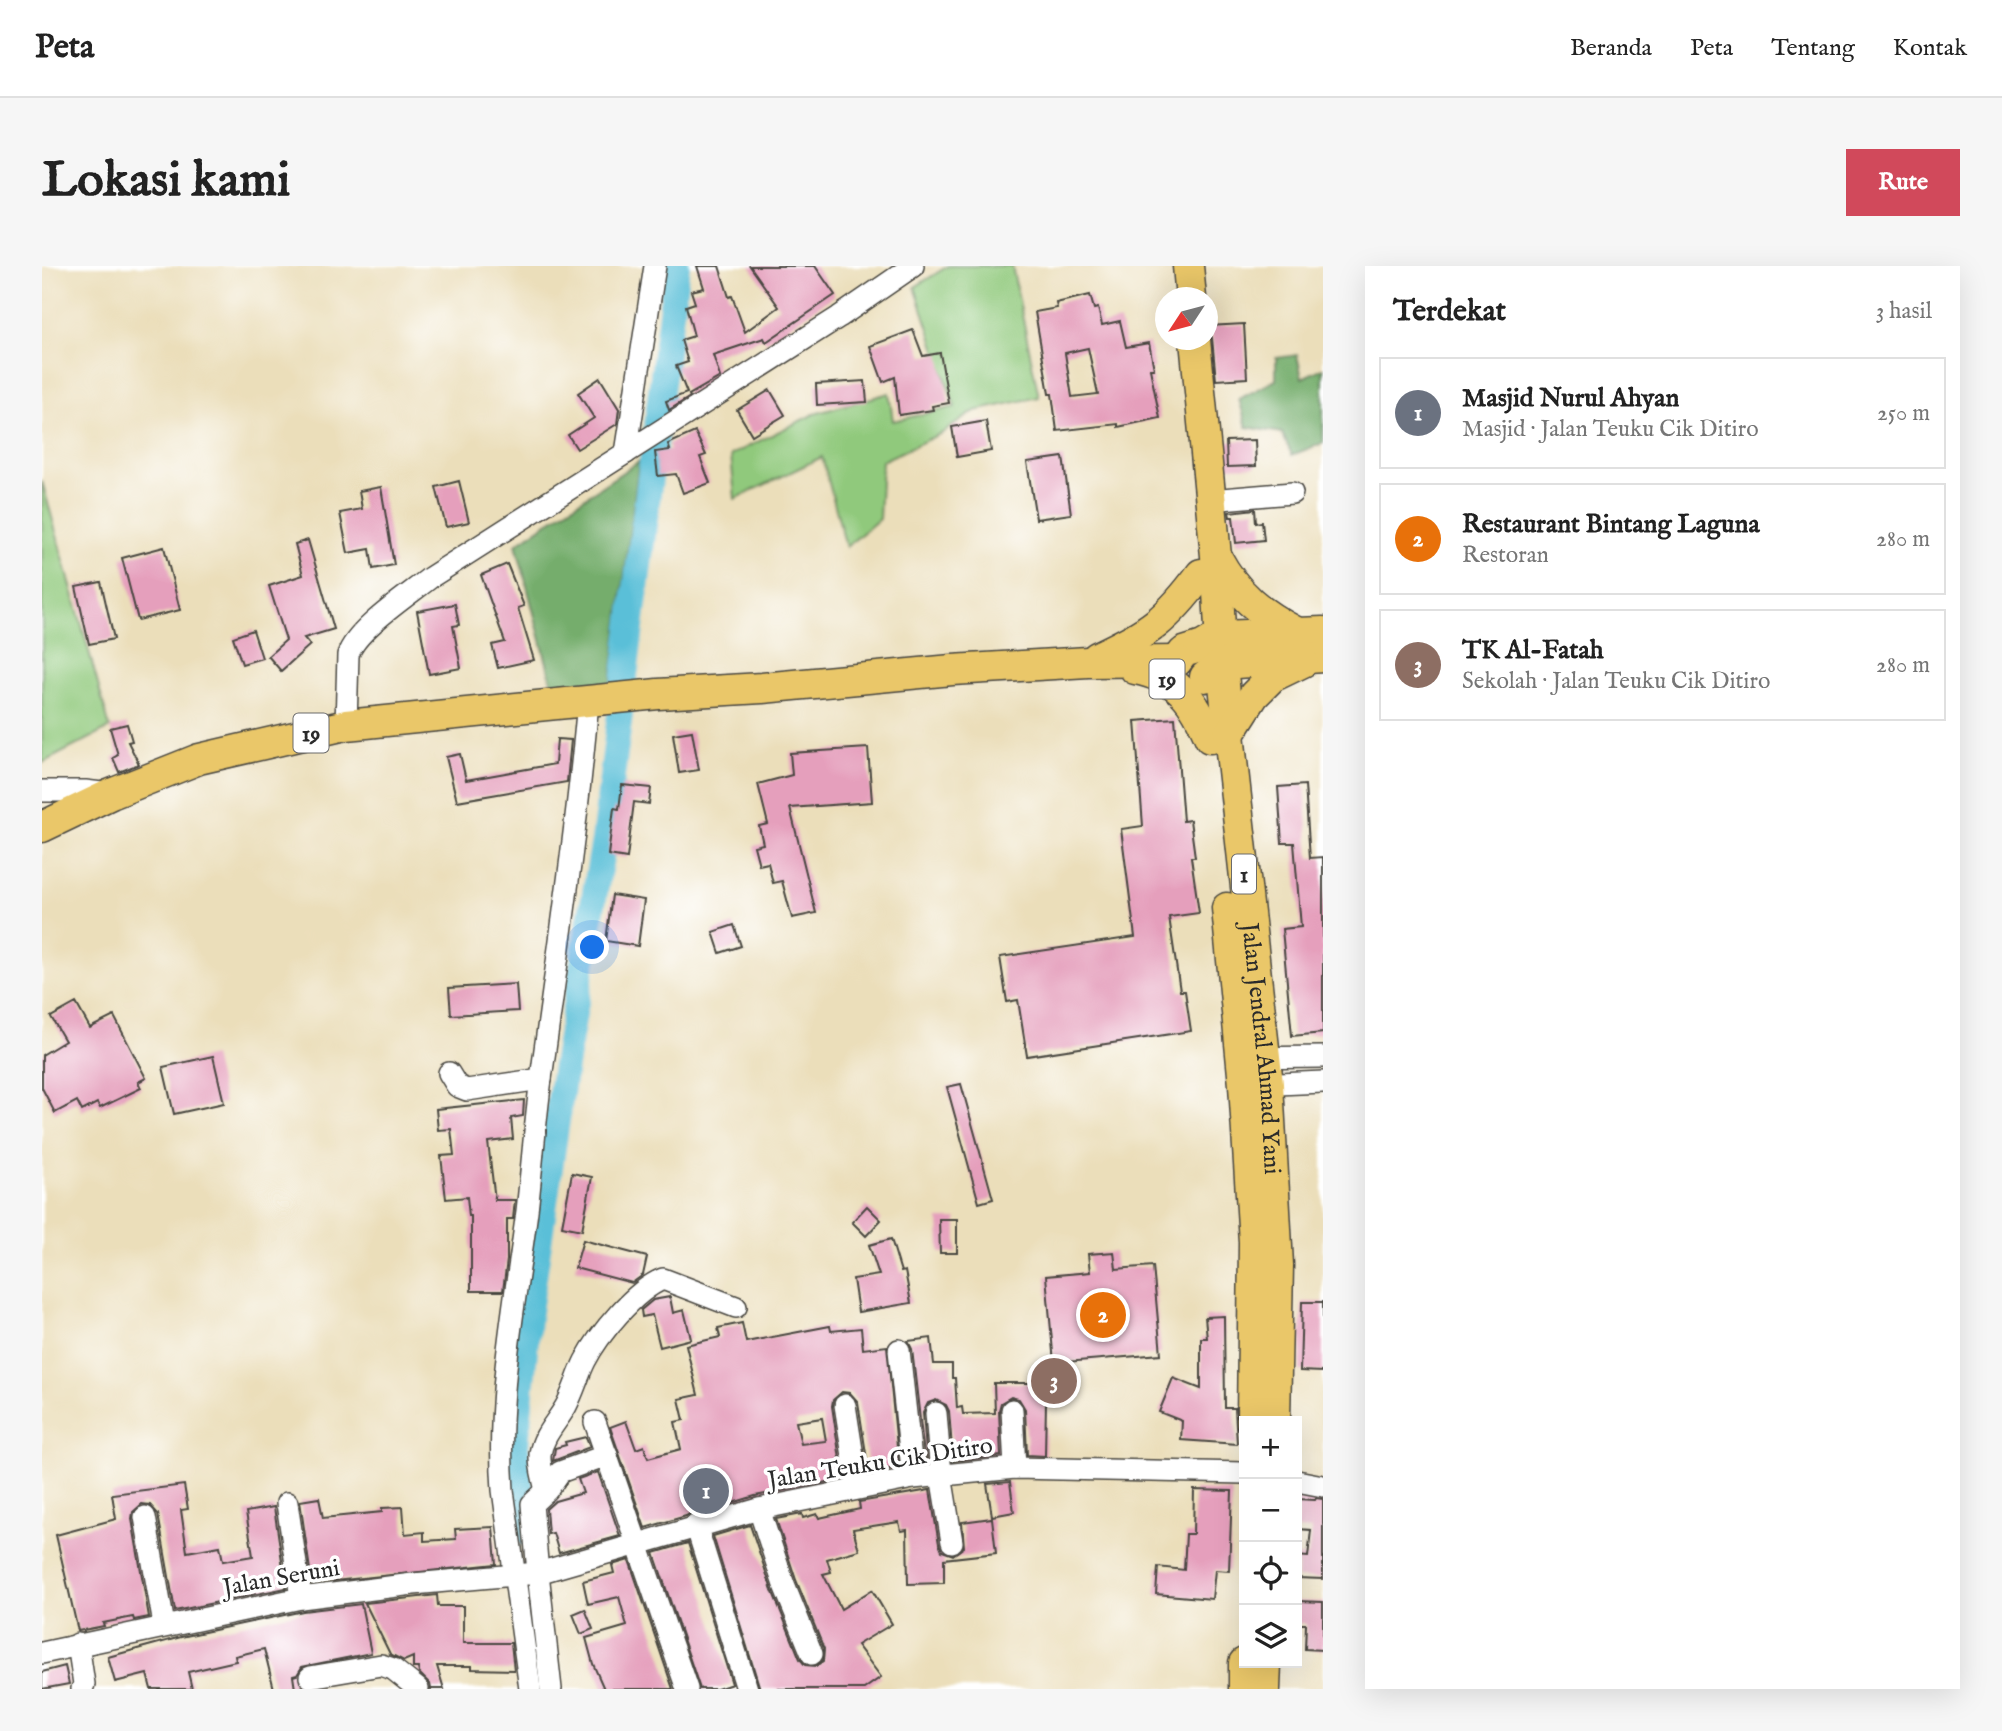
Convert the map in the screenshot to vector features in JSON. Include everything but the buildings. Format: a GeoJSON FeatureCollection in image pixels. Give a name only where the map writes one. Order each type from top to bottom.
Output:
{"type":"FeatureCollection","features":[{"type":"Feature","properties":{"kind":"highway"},"geometry":{"type":"LineString","coordinates":[[1170,266],[1172,287]]}},
{"type":"Feature","properties":{"kind":"highway"},"geometry":{"type":"LineString","coordinates":[[1188,266],[1190,287]]}},
{"type":"Feature","properties":{"kind":"highway","name":"1"},"geometry":{"type":"LineString","coordinates":[[1178,350],[1209,566],[1269,618],[1314,645]]}},
{"type":"Feature","properties":{"kind":"highway","name":"1"},"geometry":{"type":"LineString","coordinates":[[1196,350],[1210,500],[1212,656]]}},
{"type":"Feature","properties":{"kind":"highway","name":"19"},"geometry":{"type":"LineString","coordinates":[[1091,662],[1138,638],[1165,618],[1209,566]]}},
{"type":"Feature","properties":{"kind":"highway"},"geometry":{"type":"LineString","coordinates":[[1212,656],[1314,645]]}},
{"type":"Feature","properties":{"kind":"highway"},"geometry":{"type":"LineString","coordinates":[[1219,736],[1272,677],[1314,645]]}},
{"type":"Feature","properties":{"kind":"highway","name":"19"},"geometry":{"type":"LineString","coordinates":[[42,827],[111,794],[199,759],[346,725],[951,670],[1091,662],[1177,661],[1180,666],[1212,656]]}},
{"type":"Feature","properties":{"kind":"highway","name":"Jalan Jendral Ahmad Yani"},"geometry":{"type":"LineString","coordinates":[[1212,656],[1278,1265],[1275,1416]]}},
{"type":"Feature","properties":{"kind":"highway","name":"19"},"geometry":{"type":"LineString","coordinates":[[1091,662],[1149,672],[1169,680],[1189,698],[1219,736]]}},
{"type":"Feature","properties":{"kind":"highway","name":"Jalan Jendral Ahmad Yani"},"geometry":{"type":"LineString","coordinates":[[1252,1416],[1255,1071]]}},
{"type":"Feature","properties":{"kind":"highway"},"geometry":{"type":"LineString","coordinates":[[1244,1668],[1244,1689]]}},
{"type":"Feature","properties":{"kind":"highway"},"geometry":{"type":"LineString","coordinates":[[1265,1689],[1266,1668]]}},
{"type":"Feature","properties":{"kind":"street"},"geometry":{"type":"LineString","coordinates":[[629,451],[655,266]]}},
{"type":"Feature","properties":{"kind":"street"},"geometry":{"type":"LineString","coordinates":[[346,725],[350,648],[376,620],[431,577],[839,317],[913,266]]}},
{"type":"Feature","properties":{"kind":"street"},"geometry":{"type":"LineString","coordinates":[[1210,500],[1292,493]]}},
{"type":"Feature","properties":{"kind":"street"},"geometry":{"type":"LineString","coordinates":[[551,1689],[526,1574],[503,1490],[501,1459],[508,1344],[591,701]]}},
{"type":"Feature","properties":{"kind":"street"},"geometry":{"type":"LineString","coordinates":[[42,791],[111,794]]}},
{"type":"Feature","properties":{"kind":"street"},"geometry":{"type":"LineString","coordinates":[[1255,1071],[1323,1057]]}},
{"type":"Feature","properties":{"kind":"street"},"geometry":{"type":"LineString","coordinates":[[1255,1071],[1323,1083]]}},
{"type":"Feature","properties":{"kind":"street"},"geometry":{"type":"LineString","coordinates":[[449,1073],[457,1086],[467,1090],[541,1079]]}},
{"type":"Feature","properties":{"kind":"street"},"geometry":{"type":"LineString","coordinates":[[546,1491],[540,1453],[549,1432],[565,1408],[585,1362],[604,1331],[635,1298],[651,1284],[663,1279],[736,1307]]}},
{"type":"Feature","properties":{"kind":"street"},"geometry":{"type":"LineString","coordinates":[[899,1350],[913,1478]]}},
{"type":"Feature","properties":{"kind":"street"},"geometry":{"type":"LineString","coordinates":[[845,1405],[858,1488]]}},
{"type":"Feature","properties":{"kind":"street"},"geometry":{"type":"LineString","coordinates":[[1012,1410],[1015,1468]]}},
{"type":"Feature","properties":{"kind":"street"},"geometry":{"type":"LineString","coordinates":[[936,1413],[941,1475],[952,1542]]}},
{"type":"Feature","properties":{"kind":"street"},"geometry":{"type":"LineString","coordinates":[[595,1422],[687,1689]]}},
{"type":"Feature","properties":{"kind":"street"},"geometry":{"type":"LineString","coordinates":[[530,1689],[526,1574],[533,1503],[560,1472],[607,1455]]}},
{"type":"Feature","properties":{"kind":"street","name":"Jalan Teuku Cik Ditiro"},"geometry":{"type":"LineString","coordinates":[[526,1574],[639,1545],[696,1525],[759,1508],[913,1478],[1015,1468],[1239,1473]]}},
{"type":"Feature","properties":{"kind":"street"},"geometry":{"type":"LineString","coordinates":[[1302,1482],[1323,1486]]}},
{"type":"Feature","properties":{"kind":"street"},"geometry":{"type":"LineString","coordinates":[[287,1503],[301,1598]]}},
{"type":"Feature","properties":{"kind":"street"},"geometry":{"type":"LineString","coordinates":[[759,1508],[812,1654]]}},
{"type":"Feature","properties":{"kind":"street"},"geometry":{"type":"LineString","coordinates":[[145,1517],[164,1625]]}},
{"type":"Feature","properties":{"kind":"street"},"geometry":{"type":"LineString","coordinates":[[696,1525],[747,1689]]}},
{"type":"Feature","properties":{"kind":"street","name":"Jalan Seruni"},"geometry":{"type":"LineString","coordinates":[[42,1653],[301,1598],[526,1574]]}},
{"type":"Feature","properties":{"kind":"street"},"geometry":{"type":"LineString","coordinates":[[78,1644],[84,1684],[82,1689]]}},
{"type":"Feature","properties":{"kind":"street"},"geometry":{"type":"LineString","coordinates":[[310,1677],[381,1665],[393,1669],[418,1689]]}},
{"type":"Feature","properties":{"kind":"green space"},"geometry":{"type":"Polygon","coordinates":[[[948,266],[1012,266],[1039,397],[975,411],[942,433],[882,461],[879,519],[846,547],[822,457],[735,499],[731,455],[814,414],[889,393],[893,421],[955,407],[915,287],[948,266]]]}},
{"type":"Feature","properties":{"kind":"green space"},"geometry":{"type":"Polygon","coordinates":[[[1297,355],[1302,378],[1323,368],[1323,443],[1292,455],[1282,433],[1247,427],[1239,399],[1276,380],[1276,358],[1297,355]]]}},
{"type":"Feature","properties":{"kind":"green space"},"geometry":{"type":"Polygon","coordinates":[[[639,461],[611,683],[552,683],[516,544],[639,461]]]}},
{"type":"Feature","properties":{"kind":"green space"},"geometry":{"type":"Polygon","coordinates":[[[42,481],[110,728],[42,763],[42,481]]]}},
{"type":"Feature","properties":{"kind":"waterway"},"geometry":{"type":"LineString","coordinates":[[526,1533],[516,1446],[528,1318],[565,1066],[604,840],[677,266]]}},
{"type":"Feature","properties":{"kind":"place","name":"Restaurant Bintang Laguna"},"geometry":{"type":"Point","coordinates":[1103,1315]}},
{"type":"Feature","properties":{"kind":"place","name":"TK Al-Fatah"},"geometry":{"type":"Point","coordinates":[1054,1381]}},
{"type":"Feature","properties":{"kind":"place","name":"Masjid Nurul Ahyan"},"geometry":{"type":"Point","coordinates":[706,1491]}}]}
